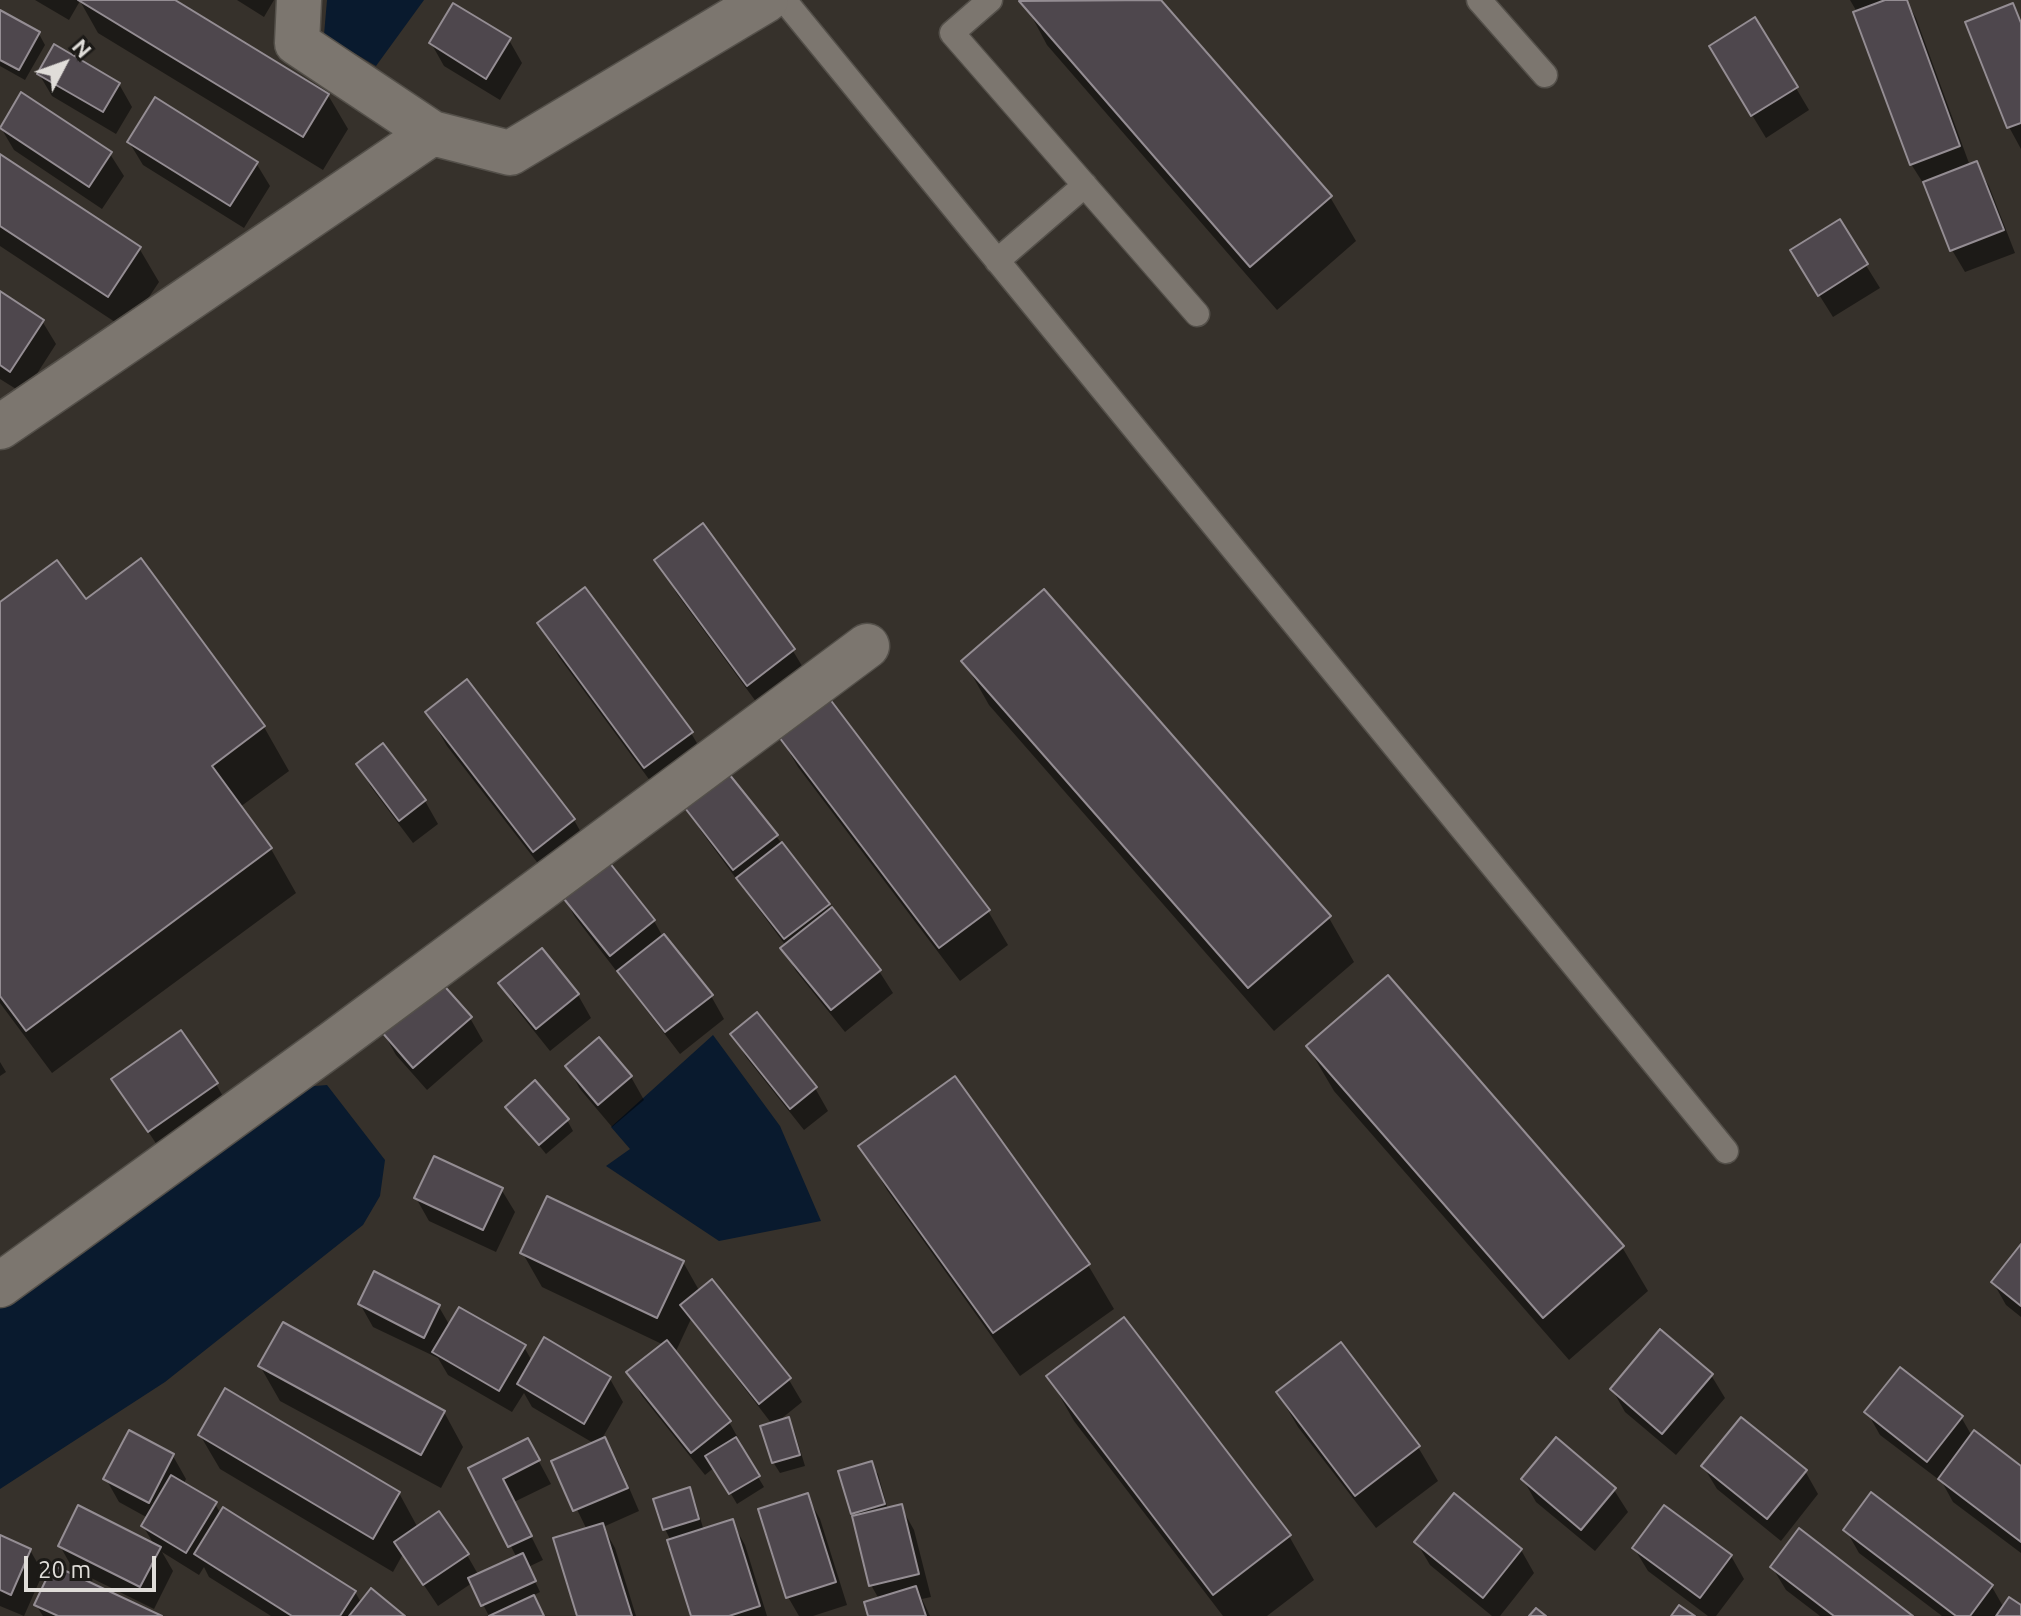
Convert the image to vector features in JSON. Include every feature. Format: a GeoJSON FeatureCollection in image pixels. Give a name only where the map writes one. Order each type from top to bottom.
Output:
{"type":"FeatureCollection","features":[{"type":"Feature","properties":{"kind":"street"},"geometry":{"type":"LineString","coordinates":[[299,0],[297,43],[432,133],[510,153],[766,0]]}},
{"type":"Feature","properties":{"kind":"street"},"geometry":{"type":"LineString","coordinates":[[0,427],[432,133]]}},
{"type":"Feature","properties":{"kind":"street"},"geometry":{"type":"LineString","coordinates":[[0,1285],[332,1044],[867,646]]}},
{"type":"Feature","properties":{"kind":"lane"},"geometry":{"type":"LineString","coordinates":[[784,0],[1726,1151]]}},
{"type":"Feature","properties":{"kind":"lane"},"geometry":{"type":"LineString","coordinates":[[990,0],[952,33],[1197,314]]}},
{"type":"Feature","properties":{"kind":"lane"},"geometry":{"type":"LineString","coordinates":[[1479,0],[1545,75]]}},
{"type":"Feature","properties":{"kind":"lane"},"geometry":{"type":"LineString","coordinates":[[997,261],[1085,185]]}},
{"type":"Feature","properties":{"kind":"water"},"geometry":{"type":"Polygon","coordinates":[[[327,0],[424,0],[376,66],[324,35],[327,0]]]}},
{"type":"Feature","properties":{"kind":"water"},"geometry":{"type":"Polygon","coordinates":[[[713,1035],[780,1126],[821,1221],[719,1241],[606,1166],[630,1149],[611,1127],[713,1035]]]}},
{"type":"Feature","properties":{"kind":"water"},"geometry":{"type":"Polygon","coordinates":[[[327,1085],[385,1160],[380,1196],[363,1225],[165,1382],[0,1489],[0,1308],[204,1151],[303,1087],[327,1085]]]}},
{"type":"Feature","properties":{"kind":"building"},"geometry":{"type":"Polygon","coordinates":[[[78,0],[175,0],[329,94],[303,137],[78,0]]]}},
{"type":"Feature","properties":{"kind":"building"},"geometry":{"type":"Polygon","coordinates":[[[1161,0],[1332,196],[1250,267],[1019,1],[1161,0]]]}},
{"type":"Feature","properties":{"kind":"building"},"geometry":{"type":"Polygon","coordinates":[[[1885,0],[1907,0],[1960,146],[1910,165],[1853,12],[1885,0]]]}},
{"type":"Feature","properties":{"kind":"building"},"geometry":{"type":"Polygon","coordinates":[[[453,3],[511,38],[486,79],[429,43],[453,3]]]}},
{"type":"Feature","properties":{"kind":"building"},"geometry":{"type":"Polygon","coordinates":[[[2013,3],[2021,23],[2021,123],[2007,128],[1965,22],[2013,3]]]}},
{"type":"Feature","properties":{"kind":"building"},"geometry":{"type":"Polygon","coordinates":[[[0,10],[40,32],[19,70],[0,60],[0,10]]]}},
{"type":"Feature","properties":{"kind":"building"},"geometry":{"type":"Polygon","coordinates":[[[1755,17],[1798,87],[1751,116],[1709,46],[1755,17]]]}},
{"type":"Feature","properties":{"kind":"building"},"geometry":{"type":"Polygon","coordinates":[[[54,44],[120,83],[103,112],[37,74],[54,44]]]}},
{"type":"Feature","properties":{"kind":"building"},"geometry":{"type":"Polygon","coordinates":[[[21,92],[112,152],[89,187],[0,128],[21,92]]]}},
{"type":"Feature","properties":{"kind":"building"},"geometry":{"type":"Polygon","coordinates":[[[155,97],[258,162],[230,206],[127,142],[155,97]]]}},
{"type":"Feature","properties":{"kind":"building"},"geometry":{"type":"Polygon","coordinates":[[[0,154],[141,247],[108,297],[0,226],[0,154]]]}},
{"type":"Feature","properties":{"kind":"building"},"geometry":{"type":"Polygon","coordinates":[[[1977,161],[2004,230],[1950,251],[1923,182],[1977,161]]]}},
{"type":"Feature","properties":{"kind":"building"},"geometry":{"type":"Polygon","coordinates":[[[1840,219],[1868,264],[1818,296],[1790,250],[1840,219]]]}},
{"type":"Feature","properties":{"kind":"building"},"geometry":{"type":"Polygon","coordinates":[[[0,291],[44,320],[10,372],[0,365],[0,291]]]}},
{"type":"Feature","properties":{"kind":"building"},"geometry":{"type":"Polygon","coordinates":[[[703,523],[795,649],[747,686],[654,560],[703,523]]]}},
{"type":"Feature","properties":{"kind":"building"},"geometry":{"type":"Polygon","coordinates":[[[141,558],[265,726],[212,766],[272,848],[26,1031],[0,996],[0,602],[57,560],[86,599],[141,558]]]}},
{"type":"Feature","properties":{"kind":"building"},"geometry":{"type":"Polygon","coordinates":[[[585,587],[693,732],[644,768],[537,623],[585,587]]]}},
{"type":"Feature","properties":{"kind":"building"},"geometry":{"type":"Polygon","coordinates":[[[1044,589],[1331,916],[1248,988],[961,661],[1044,589]]]}},
{"type":"Feature","properties":{"kind":"building"},"geometry":{"type":"Polygon","coordinates":[[[467,679],[575,819],[533,852],[425,712],[467,679]]]}},
{"type":"Feature","properties":{"kind":"building"},"geometry":{"type":"Polygon","coordinates":[[[826,694],[990,910],[939,948],[776,733],[826,694]]]}},
{"type":"Feature","properties":{"kind":"building"},"geometry":{"type":"Polygon","coordinates":[[[383,743],[426,800],[399,821],[356,764],[383,743]]]}},
{"type":"Feature","properties":{"kind":"building"},"geometry":{"type":"Polygon","coordinates":[[[729,774],[778,835],[733,870],[685,808],[729,774]]]}},
{"type":"Feature","properties":{"kind":"building"},"geometry":{"type":"Polygon","coordinates":[[[782,842],[830,904],[784,939],[736,878],[782,842]]]}},
{"type":"Feature","properties":{"kind":"building"},"geometry":{"type":"Polygon","coordinates":[[[605,857],[655,920],[610,956],[560,894],[605,857]]]}},
{"type":"Feature","properties":{"kind":"building"},"geometry":{"type":"Polygon","coordinates":[[[832,907],[881,970],[831,1010],[780,948],[832,907]]]}},
{"type":"Feature","properties":{"kind":"building"},"geometry":{"type":"Polygon","coordinates":[[[664,934],[713,995],[665,1032],[617,971],[664,934]]]}},
{"type":"Feature","properties":{"kind":"building"},"geometry":{"type":"Polygon","coordinates":[[[542,948],[579,994],[536,1029],[498,983],[542,948]]]}},
{"type":"Feature","properties":{"kind":"building"},"geometry":{"type":"Polygon","coordinates":[[[1388,975],[1624,1246],[1543,1318],[1306,1046],[1388,975]]]}},
{"type":"Feature","properties":{"kind":"building"},"geometry":{"type":"Polygon","coordinates":[[[439,980],[472,1017],[413,1068],[381,1031],[439,980]]]}},
{"type":"Feature","properties":{"kind":"building"},"geometry":{"type":"Polygon","coordinates":[[[757,1012],[817,1087],[790,1109],[730,1034],[757,1012]]]}},
{"type":"Feature","properties":{"kind":"building"},"geometry":{"type":"Polygon","coordinates":[[[181,1030],[218,1083],[148,1132],[111,1079],[181,1030]]]}},
{"type":"Feature","properties":{"kind":"building"},"geometry":{"type":"Polygon","coordinates":[[[599,1037],[632,1076],[598,1105],[565,1066],[599,1037]]]}},
{"type":"Feature","properties":{"kind":"building"},"geometry":{"type":"Polygon","coordinates":[[[955,1076],[1090,1264],[993,1333],[858,1146],[955,1076]]]}},
{"type":"Feature","properties":{"kind":"building"},"geometry":{"type":"Polygon","coordinates":[[[535,1080],[569,1119],[539,1145],[505,1107],[535,1080]]]}},
{"type":"Feature","properties":{"kind":"building"},"geometry":{"type":"Polygon","coordinates":[[[434,1156],[503,1188],[483,1230],[414,1198],[434,1156]]]}},
{"type":"Feature","properties":{"kind":"building"},"geometry":{"type":"Polygon","coordinates":[[[547,1196],[684,1261],[657,1318],[520,1253],[547,1196]]]}},
{"type":"Feature","properties":{"kind":"building"},"geometry":{"type":"Polygon","coordinates":[[[2021,1244],[2021,1306],[1991,1282],[2021,1244]]]}},
{"type":"Feature","properties":{"kind":"building"},"geometry":{"type":"Polygon","coordinates":[[[374,1271],[440,1305],[424,1338],[358,1304],[374,1271]]]}},
{"type":"Feature","properties":{"kind":"building"},"geometry":{"type":"Polygon","coordinates":[[[712,1279],[791,1378],[759,1404],[680,1305],[712,1279]]]}},
{"type":"Feature","properties":{"kind":"building"},"geometry":{"type":"Polygon","coordinates":[[[459,1307],[526,1345],[499,1391],[432,1352],[459,1307]]]}},
{"type":"Feature","properties":{"kind":"building"},"geometry":{"type":"Polygon","coordinates":[[[1124,1317],[1291,1535],[1213,1595],[1046,1376],[1124,1317]]]}},
{"type":"Feature","properties":{"kind":"building"},"geometry":{"type":"Polygon","coordinates":[[[283,1322],[445,1411],[421,1455],[258,1366],[283,1322]]]}},
{"type":"Feature","properties":{"kind":"building"},"geometry":{"type":"Polygon","coordinates":[[[1660,1329],[1713,1374],[1662,1434],[1610,1389],[1660,1329]]]}},
{"type":"Feature","properties":{"kind":"building"},"geometry":{"type":"Polygon","coordinates":[[[544,1337],[611,1377],[584,1424],[517,1384],[544,1337]]]}},
{"type":"Feature","properties":{"kind":"building"},"geometry":{"type":"Polygon","coordinates":[[[667,1340],[731,1421],[691,1453],[626,1372],[667,1340]]]}},
{"type":"Feature","properties":{"kind":"building"},"geometry":{"type":"Polygon","coordinates":[[[1341,1342],[1420,1446],[1355,1496],[1276,1392],[1341,1342]]]}},
{"type":"Feature","properties":{"kind":"building"},"geometry":{"type":"Polygon","coordinates":[[[1900,1367],[1963,1416],[1927,1462],[1864,1412],[1900,1367]]]}},
{"type":"Feature","properties":{"kind":"building"},"geometry":{"type":"Polygon","coordinates":[[[225,1388],[400,1492],[373,1539],[198,1435],[225,1388]]]}},
{"type":"Feature","properties":{"kind":"building"},"geometry":{"type":"Polygon","coordinates":[[[789,1417],[800,1455],[772,1463],[760,1426],[789,1417]]]}},
{"type":"Feature","properties":{"kind":"building"},"geometry":{"type":"Polygon","coordinates":[[[1741,1417],[1807,1470],[1767,1519],[1701,1466],[1741,1417]]]}},
{"type":"Feature","properties":{"kind":"building"},"geometry":{"type":"Polygon","coordinates":[[[129,1430],[174,1454],[149,1503],[103,1479],[129,1430]]]}},
{"type":"Feature","properties":{"kind":"building"},"geometry":{"type":"Polygon","coordinates":[[[1974,1430],[2021,1466],[2021,1542],[1938,1479],[1974,1430]]]}},
{"type":"Feature","properties":{"kind":"building"},"geometry":{"type":"Polygon","coordinates":[[[605,1437],[628,1488],[573,1511],[551,1461],[605,1437]]]}},
{"type":"Feature","properties":{"kind":"building"},"geometry":{"type":"Polygon","coordinates":[[[736,1437],[760,1476],[729,1494],[705,1456],[736,1437]]]}},
{"type":"Feature","properties":{"kind":"building"},"geometry":{"type":"Polygon","coordinates":[[[1556,1437],[1616,1488],[1581,1530],[1521,1479],[1556,1437]]]}},
{"type":"Feature","properties":{"kind":"building"},"geometry":{"type":"Polygon","coordinates":[[[528,1438],[540,1460],[503,1479],[532,1536],[508,1547],[468,1468],[528,1438]]]}},
{"type":"Feature","properties":{"kind":"building"},"geometry":{"type":"Polygon","coordinates":[[[872,1461],[885,1504],[851,1514],[838,1471],[872,1461]]]}},
{"type":"Feature","properties":{"kind":"building"},"geometry":{"type":"Polygon","coordinates":[[[171,1475],[217,1502],[186,1553],[141,1526],[171,1475]]]}},
{"type":"Feature","properties":{"kind":"building"},"geometry":{"type":"Polygon","coordinates":[[[690,1487],[699,1519],[663,1530],[653,1499],[690,1487]]]}},
{"type":"Feature","properties":{"kind":"building"},"geometry":{"type":"Polygon","coordinates":[[[1871,1492],[1993,1585],[1970,1616],[1956,1616],[1843,1530],[1871,1492]]]}},
{"type":"Feature","properties":{"kind":"building"},"geometry":{"type":"Polygon","coordinates":[[[808,1493],[836,1582],[786,1598],[758,1509],[808,1493]]]}},
{"type":"Feature","properties":{"kind":"building"},"geometry":{"type":"Polygon","coordinates":[[[1454,1493],[1522,1549],[1483,1598],[1414,1542],[1454,1493]]]}},
{"type":"Feature","properties":{"kind":"building"},"geometry":{"type":"Polygon","coordinates":[[[902,1504],[919,1574],[869,1586],[852,1516],[902,1504]]]}},
{"type":"Feature","properties":{"kind":"building"},"geometry":{"type":"Polygon","coordinates":[[[78,1505],[161,1547],[140,1587],[58,1546],[78,1505]]]}},
{"type":"Feature","properties":{"kind":"building"},"geometry":{"type":"Polygon","coordinates":[[[1664,1505],[1732,1555],[1700,1598],[1632,1548],[1664,1505]]]}},
{"type":"Feature","properties":{"kind":"building"},"geometry":{"type":"Polygon","coordinates":[[[223,1507],[356,1591],[340,1616],[292,1616],[194,1554],[223,1507]]]}},
{"type":"Feature","properties":{"kind":"building"},"geometry":{"type":"Polygon","coordinates":[[[439,1511],[469,1554],[423,1585],[394,1542],[439,1511]]]}},
{"type":"Feature","properties":{"kind":"building"},"geometry":{"type":"Polygon","coordinates":[[[733,1519],[760,1606],[729,1616],[691,1616],[667,1540],[733,1519]]]}},
{"type":"Feature","properties":{"kind":"building"},"geometry":{"type":"Polygon","coordinates":[[[603,1523],[632,1616],[577,1616],[553,1538],[603,1523]]]}},
{"type":"Feature","properties":{"kind":"building"},"geometry":{"type":"Polygon","coordinates":[[[1799,1528],[1913,1616],[1834,1616],[1770,1567],[1799,1528]]]}},
{"type":"Feature","properties":{"kind":"building"},"geometry":{"type":"Polygon","coordinates":[[[0,1535],[31,1549],[11,1595],[0,1590],[0,1535]]]}},
{"type":"Feature","properties":{"kind":"building"},"geometry":{"type":"Polygon","coordinates":[[[523,1553],[536,1581],[481,1606],[468,1578],[523,1553]]]}},
{"type":"Feature","properties":{"kind":"building"},"geometry":{"type":"Polygon","coordinates":[[[53,1565],[162,1616],[58,1616],[34,1605],[53,1565]]]}},
{"type":"Feature","properties":{"kind":"building"},"geometry":{"type":"Polygon","coordinates":[[[916,1586],[926,1616],[868,1616],[864,1602],[916,1586]]]}},
{"type":"Feature","properties":{"kind":"building"},"geometry":{"type":"Polygon","coordinates":[[[371,1588],[405,1616],[349,1616],[371,1588]]]}},
{"type":"Feature","properties":{"kind":"building"},"geometry":{"type":"Polygon","coordinates":[[[534,1595],[544,1616],[489,1616],[534,1595]]]}},
{"type":"Feature","properties":{"kind":"building"},"geometry":{"type":"Polygon","coordinates":[[[2009,1597],[2021,1605],[2021,1616],[1996,1616],[2009,1597]]]}},
{"type":"Feature","properties":{"kind":"building"},"geometry":{"type":"Polygon","coordinates":[[[1679,1605],[1695,1616],[1671,1616],[1679,1605]]]}},
{"type":"Feature","properties":{"kind":"building"},"geometry":{"type":"Polygon","coordinates":[[[1536,1608],[1546,1616],[1529,1616],[1536,1608]]]}}]}
